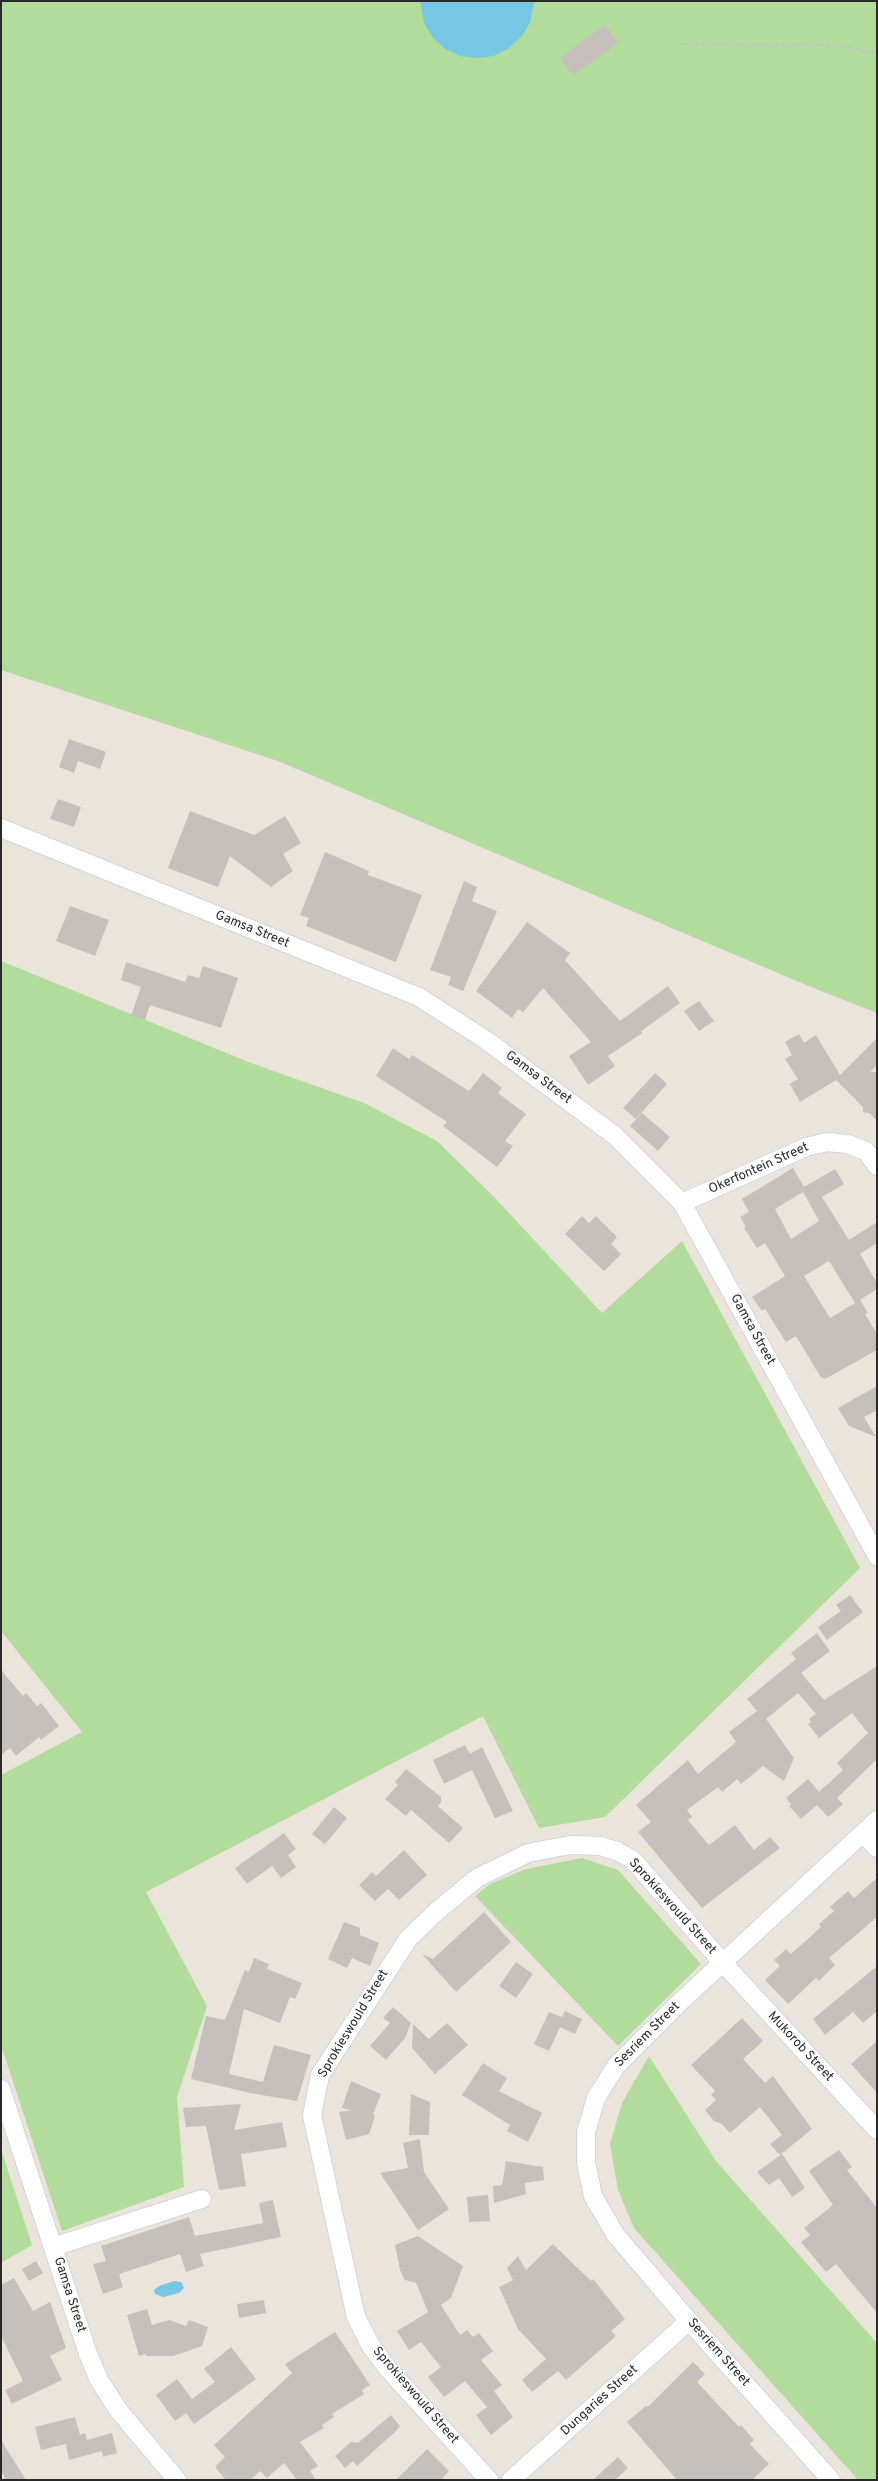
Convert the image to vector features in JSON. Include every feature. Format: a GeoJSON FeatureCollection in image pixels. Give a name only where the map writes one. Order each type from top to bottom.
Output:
{"type":"FeatureCollection","features":[{"type":"Feature","properties":{"kind":"street","name":"Gamsa Street"},"geometry":{"type":"LineString","coordinates":[[1,828],[419,997],[486,1040],[614,1135],[682,1203],[875,1549]]}},
{"type":"Feature","properties":{"kind":"street","name":"Okerfontein Street"},"geometry":{"type":"LineString","coordinates":[[682,1203],[813,1145],[827,1142],[848,1144],[866,1151],[877,1166]]}},
{"type":"Feature","properties":{"kind":"street","name":"Sesriem Street"},"geometry":{"type":"LineString","coordinates":[[831,2480],[689,2321],[614,2234],[593,2196],[586,2163],[586,2132],[596,2098],[616,2066],[723,1963],[877,1820]]}},
{"type":"Feature","properties":{"kind":"street"},"geometry":{"type":"LineString","coordinates":[[863,1833],[877,1848]]}},
{"type":"Feature","properties":{"kind":"street","name":"Sprokieswould Street"},"geometry":{"type":"LineString","coordinates":[[489,2480],[389,2370],[371,2346],[356,2317],[312,2115],[320,2074],[408,1939],[436,1912],[477,1878],[528,1853],[570,1845],[600,1846],[617,1851],[633,1860],[723,1963]]}},
{"type":"Feature","properties":{"kind":"street","name":"Mukorob Street"},"geometry":{"type":"LineString","coordinates":[[723,1963],[877,2130]]}},
{"type":"Feature","properties":{"kind":"street","name":"Gamsa Street"},"geometry":{"type":"LineString","coordinates":[[1,2089],[87,2350],[99,2380],[119,2411],[177,2480]]}},
{"type":"Feature","properties":{"kind":"street"},"geometry":{"type":"LineString","coordinates":[[53,2247],[202,2199]]}},
{"type":"Feature","properties":{"kind":"street","name":"Dungaries Street"},"geometry":{"type":"LineString","coordinates":[[512,2480],[689,2321]]}},
{"type":"Feature","properties":{"kind":"path"},"geometry":{"type":"LineString","coordinates":[[681,44],[832,45],[877,53]]}},
{"type":"Feature","properties":{"kind":"green space"},"geometry":{"type":"Polygon","coordinates":[[[1,1],[877,1],[877,1013],[811,987],[278,761],[1,670],[1,1]]]}},
{"type":"Feature","properties":{"kind":"green space"},"geometry":{"type":"Polygon","coordinates":[[[1,961],[251,1063],[364,1103],[437,1141],[495,1198],[602,1313],[682,1241],[860,1568],[605,1817],[539,1828],[483,1716],[146,1892],[207,2006],[177,2097],[184,2187],[62,2231],[1,2045],[1,1775],[82,1732],[1,1631],[1,961]]]}},
{"type":"Feature","properties":{"kind":"green space"},"geometry":{"type":"Polygon","coordinates":[[[582,1858],[618,1870],[701,1964],[618,2046],[475,1896],[490,1884],[526,1869],[582,1858]]]}},
{"type":"Feature","properties":{"kind":"green space"},"geometry":{"type":"Polygon","coordinates":[[[649,2056],[716,2161],[877,2343],[877,2480],[858,2480],[634,2228],[618,2190],[610,2144],[622,2103],[649,2056]]]}},
{"type":"Feature","properties":{"kind":"green space"},"geometry":{"type":"Polygon","coordinates":[[[1,2149],[32,2245],[1,2263],[1,2149]]]}},
{"type":"Feature","properties":{"kind":"water"},"geometry":{"type":"Polygon","coordinates":[[[420,1],[534,1],[534,3],[530,22],[522,36],[509,48],[494,56],[477,58],[460,56],[445,49],[433,38],[424,23],[420,1]]]}},
{"type":"Feature","properties":{"kind":"water"},"geometry":{"type":"Polygon","coordinates":[[[174,2281],[181,2282],[184,2288],[179,2293],[163,2297],[155,2294],[154,2290],[159,2286],[174,2281]]]}},
{"type":"Feature","properties":{"kind":"building"},"geometry":{"type":"Polygon","coordinates":[[[604,25],[618,43],[573,75],[560,58],[604,25]]]}},
{"type":"Feature","properties":{"kind":"building"},"geometry":{"type":"Polygon","coordinates":[[[69,739],[106,752],[100,769],[78,761],[74,773],[59,767],[69,739]]]}},
{"type":"Feature","properties":{"kind":"building"},"geometry":{"type":"Polygon","coordinates":[[[58,799],[81,807],[74,827],[50,819],[58,799]]]}},
{"type":"Feature","properties":{"kind":"building"},"geometry":{"type":"Polygon","coordinates":[[[190,811],[254,835],[285,816],[301,843],[283,854],[293,871],[271,887],[230,856],[218,887],[168,868],[190,811]]]}},
{"type":"Feature","properties":{"kind":"building"},"geometry":{"type":"Polygon","coordinates":[[[325,852],[369,871],[368,875],[422,895],[396,962],[306,926],[309,918],[300,915],[325,852]]]}},
{"type":"Feature","properties":{"kind":"building"},"geometry":{"type":"Polygon","coordinates":[[[464,881],[477,887],[472,901],[497,911],[463,991],[448,985],[451,977],[430,970],[464,881]]]}},
{"type":"Feature","properties":{"kind":"building"},"geometry":{"type":"Polygon","coordinates":[[[70,906],[109,920],[95,956],[56,941],[70,906]]]}},
{"type":"Feature","properties":{"kind":"building"},"geometry":{"type":"Polygon","coordinates":[[[527,922],[570,953],[565,960],[620,1021],[668,986],[680,1003],[641,1031],[642,1033],[608,1056],[615,1066],[588,1085],[569,1056],[591,1042],[543,988],[523,1012],[518,1009],[512,1018],[476,991],[527,922]]]}},
{"type":"Feature","properties":{"kind":"building"},"geometry":{"type":"Polygon","coordinates":[[[126,962],[185,982],[188,975],[199,978],[203,966],[238,978],[221,1028],[150,1005],[145,1020],[131,1016],[141,987],[121,980],[126,962]]]}},
{"type":"Feature","properties":{"kind":"building"},"geometry":{"type":"Polygon","coordinates":[[[699,1001],[714,1021],[699,1031],[684,1011],[699,1001]]]}},
{"type":"Feature","properties":{"kind":"building"},"geometry":{"type":"Polygon","coordinates":[[[799,1034],[804,1043],[816,1035],[840,1075],[877,1038],[877,1065],[870,1072],[877,1072],[877,1121],[869,1113],[863,1112],[863,1107],[836,1080],[800,1102],[790,1084],[798,1079],[785,1059],[792,1055],[785,1042],[799,1034]]]}},
{"type":"Feature","properties":{"kind":"building"},"geometry":{"type":"Polygon","coordinates":[[[393,1048],[409,1059],[412,1055],[469,1091],[483,1073],[502,1088],[498,1093],[526,1114],[505,1141],[513,1146],[497,1167],[443,1126],[447,1122],[376,1076],[393,1048]]]}},
{"type":"Feature","properties":{"kind":"building"},"geometry":{"type":"Polygon","coordinates":[[[655,1073],[667,1084],[636,1119],[623,1108],[655,1073]]]}},
{"type":"Feature","properties":{"kind":"building"},"geometry":{"type":"Polygon","coordinates":[[[642,1113],[670,1137],[658,1151],[630,1126],[642,1113]]]}},
{"type":"Feature","properties":{"kind":"building"},"geometry":{"type":"Polygon","coordinates":[[[793,1168],[804,1187],[835,1169],[844,1184],[822,1197],[849,1240],[877,1222],[877,1243],[860,1254],[877,1283],[877,1289],[855,1303],[860,1300],[868,1313],[865,1314],[877,1334],[877,1350],[825,1379],[820,1376],[796,1336],[786,1342],[765,1309],[762,1311],[752,1297],[785,1276],[765,1243],[757,1248],[744,1228],[746,1227],[740,1217],[749,1212],[742,1199],[793,1168]],[[803,1192],[775,1209],[791,1239],[819,1221],[803,1192]],[[829,1261],[804,1276],[830,1318],[855,1303],[829,1261]]]}},
{"type":"Feature","properties":{"kind":"building"},"geometry":{"type":"Polygon","coordinates":[[[582,1216],[589,1223],[596,1216],[617,1237],[611,1244],[621,1254],[604,1271],[565,1234],[582,1216]]]}},
{"type":"Feature","properties":{"kind":"building"},"geometry":{"type":"Polygon","coordinates":[[[877,1386],[877,1410],[864,1417],[876,1437],[849,1426],[838,1408],[877,1386]]]}},
{"type":"Feature","properties":{"kind":"building"},"geometry":{"type":"Polygon","coordinates":[[[850,1595],[863,1612],[827,1640],[818,1627],[841,1611],[836,1605],[850,1595]]]}},
{"type":"Feature","properties":{"kind":"building"},"geometry":{"type":"Polygon","coordinates":[[[817,1633],[830,1651],[801,1673],[824,1700],[877,1666],[877,1759],[837,1798],[843,1804],[828,1817],[817,1805],[801,1819],[789,1806],[791,1804],[786,1798],[808,1779],[819,1792],[843,1770],[837,1763],[868,1733],[852,1713],[819,1738],[808,1724],[811,1722],[809,1719],[816,1714],[798,1693],[766,1719],[794,1758],[784,1781],[763,1766],[741,1784],[737,1779],[722,1792],[718,1787],[687,1810],[692,1817],[688,1820],[709,1845],[735,1825],[754,1850],[770,1837],[780,1848],[702,1908],[638,1832],[651,1822],[636,1805],[688,1760],[698,1774],[736,1742],[729,1732],[757,1711],[747,1699],[796,1659],[791,1653],[817,1633]]]}},
{"type":"Feature","properties":{"kind":"building"},"geometry":{"type":"Polygon","coordinates":[[[1,1670],[23,1696],[26,1693],[37,1706],[41,1703],[59,1726],[41,1740],[39,1737],[16,1756],[10,1748],[1,1755],[1,1670]]]}},
{"type":"Feature","properties":{"kind":"building"},"geometry":{"type":"Polygon","coordinates":[[[465,1745],[470,1754],[482,1747],[513,1811],[495,1818],[472,1770],[444,1784],[433,1760],[465,1745]]]}},
{"type":"Feature","properties":{"kind":"building"},"geometry":{"type":"Polygon","coordinates":[[[406,1769],[441,1797],[441,1802],[438,1806],[463,1828],[449,1843],[411,1810],[406,1816],[385,1799],[398,1785],[395,1782],[406,1769]]]}},
{"type":"Feature","properties":{"kind":"building"},"geometry":{"type":"Polygon","coordinates":[[[334,1807],[347,1818],[325,1844],[312,1834],[334,1807]]]}},
{"type":"Feature","properties":{"kind":"building"},"geometry":{"type":"Polygon","coordinates":[[[284,1833],[296,1849],[288,1855],[296,1867],[281,1878],[272,1866],[247,1884],[235,1868],[284,1833]]]}},
{"type":"Feature","properties":{"kind":"building"},"geometry":{"type":"Polygon","coordinates":[[[404,1850],[427,1875],[399,1900],[388,1889],[375,1901],[359,1885],[372,1872],[376,1876],[404,1850]]]}},
{"type":"Feature","properties":{"kind":"building"},"geometry":{"type":"Polygon","coordinates":[[[877,1878],[877,1917],[829,1958],[835,1965],[819,1981],[816,1978],[788,2004],[765,1980],[780,1966],[774,1960],[786,1949],[791,1954],[821,1927],[819,1924],[834,1911],[830,1907],[848,1891],[854,1898],[877,1878]]]}},
{"type":"Feature","properties":{"kind":"building"},"geometry":{"type":"Polygon","coordinates":[[[484,1912],[511,1942],[456,1992],[422,1954],[433,1959],[484,1912]]]}},
{"type":"Feature","properties":{"kind":"building"},"geometry":{"type":"Polygon","coordinates":[[[344,1922],[360,1928],[360,1935],[379,1943],[370,1966],[352,1958],[347,1968],[328,1959],[344,1922]]]}},
{"type":"Feature","properties":{"kind":"building"},"geometry":{"type":"Polygon","coordinates":[[[254,1958],[269,1964],[267,1969],[302,1983],[295,1999],[290,1997],[280,2023],[244,2009],[229,2074],[263,2082],[274,2045],[311,2055],[297,2101],[250,2093],[191,2079],[206,2016],[225,2020],[245,1970],[249,1972],[254,1958]]]}},
{"type":"Feature","properties":{"kind":"building"},"geometry":{"type":"Polygon","coordinates":[[[516,1962],[533,1974],[516,1998],[499,1986],[516,1962]]]}},
{"type":"Feature","properties":{"kind":"building"},"geometry":{"type":"Polygon","coordinates":[[[877,1966],[877,2011],[863,2023],[853,2012],[825,2035],[813,2019],[877,1966]]]}},
{"type":"Feature","properties":{"kind":"building"},"geometry":{"type":"Polygon","coordinates":[[[393,2007],[411,2023],[405,2038],[386,2060],[370,2046],[390,2023],[383,2018],[393,2007]]]}},
{"type":"Feature","properties":{"kind":"building"},"geometry":{"type":"Polygon","coordinates":[[[565,2011],[582,2019],[575,2034],[560,2027],[549,2051],[534,2044],[549,2012],[562,2017],[565,2011]]]}},
{"type":"Feature","properties":{"kind":"building"},"geometry":{"type":"Polygon","coordinates":[[[742,2018],[763,2041],[743,2059],[765,2083],[773,2076],[812,2129],[780,2155],[770,2144],[782,2135],[760,2107],[730,2133],[722,2124],[714,2121],[705,2110],[716,2100],[711,2095],[715,2091],[691,2065],[742,2018]]]}},
{"type":"Feature","properties":{"kind":"building"},"geometry":{"type":"Polygon","coordinates":[[[447,2023],[468,2045],[435,2074],[412,2048],[413,2024],[429,2039],[447,2023]]]}},
{"type":"Feature","properties":{"kind":"building"},"geometry":{"type":"Polygon","coordinates":[[[877,2041],[877,2093],[851,2064],[877,2041]]]}},
{"type":"Feature","properties":{"kind":"building"},"geometry":{"type":"Polygon","coordinates":[[[483,2063],[507,2078],[499,2091],[542,2113],[528,2142],[507,2131],[510,2125],[462,2095],[483,2063]]]}},
{"type":"Feature","properties":{"kind":"building"},"geometry":{"type":"Polygon","coordinates":[[[351,2081],[381,2094],[373,2114],[375,2116],[369,2134],[346,2140],[339,2112],[352,2110],[342,2108],[351,2081]]]}},
{"type":"Feature","properties":{"kind":"building"},"geometry":{"type":"Polygon","coordinates":[[[411,2094],[430,2102],[429,2135],[409,2135],[411,2094]]]}},
{"type":"Feature","properties":{"kind":"building"},"geometry":{"type":"Polygon","coordinates":[[[241,2104],[234,2130],[282,2122],[287,2147],[241,2154],[246,2186],[219,2190],[206,2126],[186,2127],[183,2108],[241,2104]]]}},
{"type":"Feature","properties":{"kind":"building"},"geometry":{"type":"Polygon","coordinates":[[[420,2139],[424,2172],[449,2209],[418,2230],[380,2173],[408,2168],[403,2143],[420,2139]]]}},
{"type":"Feature","properties":{"kind":"building"},"geometry":{"type":"Polygon","coordinates":[[[839,2150],[852,2167],[847,2170],[877,2208],[877,2313],[836,2264],[826,2272],[801,2242],[810,2235],[804,2228],[833,2205],[809,2171],[839,2150]]]}},
{"type":"Feature","properties":{"kind":"building"},"geometry":{"type":"Polygon","coordinates":[[[782,2154],[805,2188],[792,2197],[779,2178],[769,2185],[757,2172],[782,2154]]]}},
{"type":"Feature","properties":{"kind":"building"},"geometry":{"type":"Polygon","coordinates":[[[506,2161],[543,2167],[544,2180],[525,2183],[526,2194],[494,2203],[493,2186],[502,2185],[506,2161]]]}},
{"type":"Feature","properties":{"kind":"building"},"geometry":{"type":"Polygon","coordinates":[[[488,2195],[490,2221],[469,2222],[467,2197],[488,2195]]]}},
{"type":"Feature","properties":{"kind":"building"},"geometry":{"type":"Polygon","coordinates":[[[273,2200],[281,2237],[200,2254],[204,2266],[186,2272],[180,2254],[119,2274],[123,2287],[103,2294],[93,2264],[106,2261],[101,2246],[189,2217],[195,2236],[263,2223],[259,2203],[273,2200]]]}},
{"type":"Feature","properties":{"kind":"building"},"geometry":{"type":"Polygon","coordinates":[[[418,2236],[463,2266],[451,2298],[441,2305],[460,2335],[467,2330],[473,2337],[479,2333],[493,2351],[481,2360],[502,2385],[494,2391],[513,2417],[491,2435],[476,2415],[487,2407],[465,2381],[444,2397],[428,2377],[441,2367],[421,2342],[409,2350],[397,2331],[428,2312],[416,2283],[405,2280],[400,2270],[395,2245],[418,2236]]]}},
{"type":"Feature","properties":{"kind":"building"},"geometry":{"type":"Polygon","coordinates":[[[553,2244],[591,2281],[593,2279],[625,2319],[611,2331],[616,2336],[566,2380],[558,2371],[532,2392],[522,2380],[546,2359],[518,2329],[499,2287],[513,2280],[507,2268],[518,2256],[526,2270],[553,2244]]]}},
{"type":"Feature","properties":{"kind":"building"},"geometry":{"type":"Polygon","coordinates":[[[36,2261],[43,2273],[29,2281],[22,2269],[36,2261]]]}},
{"type":"Feature","properties":{"kind":"building"},"geometry":{"type":"Polygon","coordinates":[[[14,2278],[33,2311],[50,2302],[66,2348],[50,2356],[62,2380],[12,2404],[5,2390],[23,2381],[1,2336],[1,2285],[14,2278]]]}},
{"type":"Feature","properties":{"kind":"building"},"geometry":{"type":"Polygon","coordinates":[[[264,2300],[266,2313],[239,2318],[237,2304],[264,2300]]]}},
{"type":"Feature","properties":{"kind":"building"},"geometry":{"type":"Polygon","coordinates":[[[147,2309],[152,2325],[169,2320],[186,2326],[189,2320],[208,2327],[202,2346],[173,2356],[146,2356],[146,2354],[139,2356],[127,2315],[147,2309]]]}},
{"type":"Feature","properties":{"kind":"building"},"geometry":{"type":"Polygon","coordinates":[[[335,2332],[370,2385],[362,2390],[364,2394],[332,2414],[334,2417],[322,2425],[324,2428],[300,2442],[318,2466],[310,2471],[316,2480],[297,2480],[284,2463],[267,2478],[260,2471],[250,2480],[226,2480],[215,2467],[225,2457],[214,2445],[292,2373],[285,2364],[335,2332]]]}},
{"type":"Feature","properties":{"kind":"building"},"geometry":{"type":"Polygon","coordinates":[[[231,2347],[256,2379],[194,2424],[186,2413],[175,2421],[156,2395],[177,2379],[192,2399],[215,2382],[204,2369],[231,2347]]]}},
{"type":"Feature","properties":{"kind":"building"},"geometry":{"type":"Polygon","coordinates":[[[693,2362],[705,2374],[697,2382],[739,2427],[741,2425],[754,2440],[750,2444],[769,2464],[752,2480],[677,2480],[627,2422],[646,2406],[648,2407],[693,2362]]]}},
{"type":"Feature","properties":{"kind":"building"},"geometry":{"type":"Polygon","coordinates":[[[391,2415],[400,2426],[396,2431],[357,2466],[353,2461],[345,2468],[335,2456],[351,2442],[358,2443],[391,2415]]]}},
{"type":"Feature","properties":{"kind":"building"},"geometry":{"type":"Polygon","coordinates":[[[75,2417],[80,2435],[85,2433],[87,2440],[112,2433],[117,2453],[103,2457],[102,2451],[69,2460],[66,2444],[41,2450],[35,2427],[75,2417]]]}},
{"type":"Feature","properties":{"kind":"building"},"geometry":{"type":"Polygon","coordinates":[[[1,2440],[26,2480],[6,2480],[1,2471],[1,2440]]]}},
{"type":"Feature","properties":{"kind":"building"},"geometry":{"type":"Polygon","coordinates":[[[427,2449],[449,2471],[441,2480],[396,2480],[427,2449]]]}},
{"type":"Feature","properties":{"kind":"building"},"geometry":{"type":"Polygon","coordinates":[[[618,2457],[628,2468],[615,2480],[593,2480],[618,2457]]]}}]}
